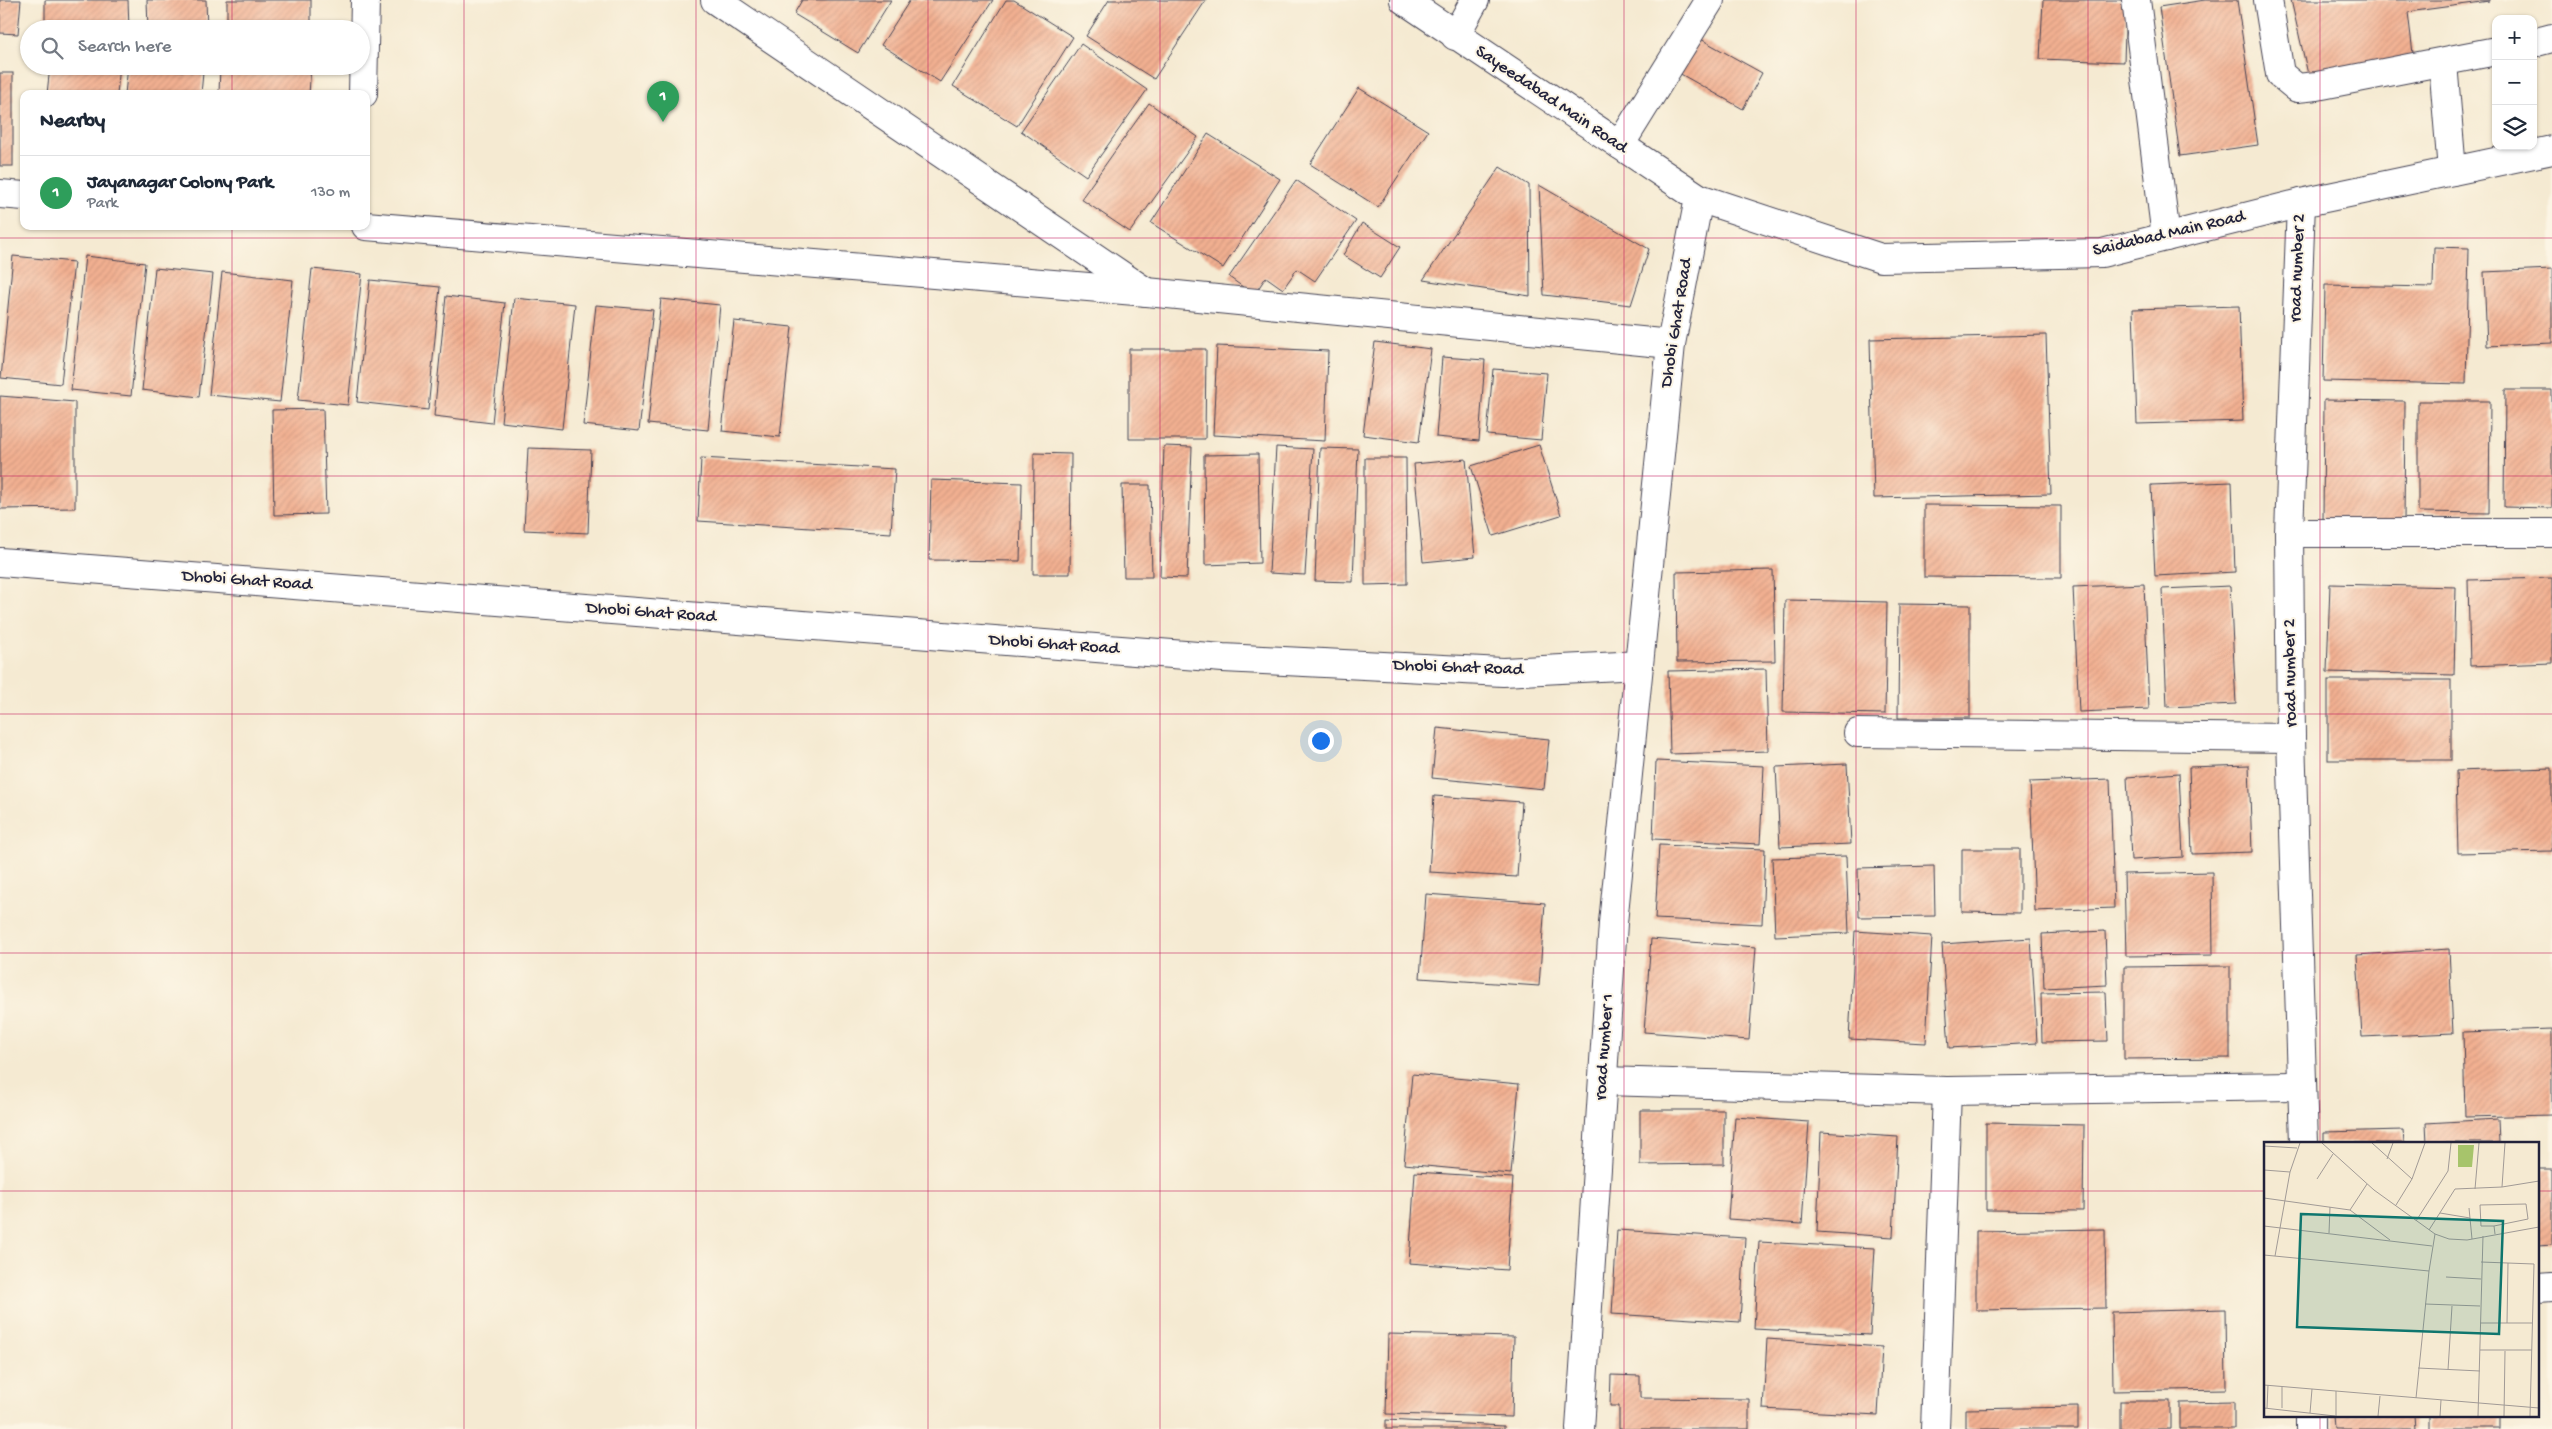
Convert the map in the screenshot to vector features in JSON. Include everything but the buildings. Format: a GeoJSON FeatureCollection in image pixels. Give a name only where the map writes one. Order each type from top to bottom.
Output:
{"type":"FeatureCollection","features":[{"type":"Feature","properties":{"kind":"street"},"geometry":{"type":"LineString","coordinates":[[365,0],[365,20]]}},
{"type":"Feature","properties":{"kind":"street"},"geometry":{"type":"LineString","coordinates":[[715,0],[1147,292]]}},
{"type":"Feature","properties":{"kind":"street","name":"Sayeedabad Main Road"},"geometry":{"type":"LineString","coordinates":[[1404,0],[1699,198]]}},
{"type":"Feature","properties":{"kind":"street"},"geometry":{"type":"LineString","coordinates":[[1455,36],[1475,0]]}},
{"type":"Feature","properties":{"kind":"street"},"geometry":{"type":"LineString","coordinates":[[1620,145],[1710,0]]}},
{"type":"Feature","properties":{"kind":"street"},"geometry":{"type":"LineString","coordinates":[[2136,0],[2166,237]]}},
{"type":"Feature","properties":{"kind":"street"},"geometry":{"type":"LineString","coordinates":[[2268,0],[2280,74],[2298,88],[2443,63],[2492,52]]}},
{"type":"Feature","properties":{"kind":"street"},"geometry":{"type":"LineString","coordinates":[[2537,41],[2552,38]]}},
{"type":"Feature","properties":{"kind":"street"},"geometry":{"type":"LineString","coordinates":[[2443,63],[2452,171]]}},
{"type":"Feature","properties":{"kind":"street"},"geometry":{"type":"LineString","coordinates":[[363,75],[363,90]]}},
{"type":"Feature","properties":{"kind":"street","name":"Saidabad Main Road"},"geometry":{"type":"LineString","coordinates":[[1699,198],[1881,258],[2102,253],[2301,203],[2552,150]]}},
{"type":"Feature","properties":{"kind":"street"},"geometry":{"type":"LineString","coordinates":[[0,194],[20,196]]}},
{"type":"Feature","properties":{"kind":"street","name":"Dhobi Ghat Road"},"geometry":{"type":"LineString","coordinates":[[0,562],[1223,658],[1503,672],[1639,665],[1670,344],[1699,198]]}},
{"type":"Feature","properties":{"kind":"street","name":"road number 2"},"geometry":{"type":"LineString","coordinates":[[2301,203],[2289,533],[2291,738],[2304,1142]]}},
{"type":"Feature","properties":{"kind":"street"},"geometry":{"type":"LineString","coordinates":[[370,226],[1147,292],[1670,344]]}},
{"type":"Feature","properties":{"kind":"street"},"geometry":{"type":"LineString","coordinates":[[2289,533],[2552,533]]}},
{"type":"Feature","properties":{"kind":"street","name":"road number 1"},"geometry":{"type":"LineString","coordinates":[[1580,1429],[1612,923],[1639,665]]}},
{"type":"Feature","properties":{"kind":"street"},"geometry":{"type":"LineString","coordinates":[[1858,733],[2291,738]]}},
{"type":"Feature","properties":{"kind":"street"},"geometry":{"type":"LineString","coordinates":[[1602,1081],[1947,1091],[2302,1086]]}},
{"type":"Feature","properties":{"kind":"street"},"geometry":{"type":"LineString","coordinates":[[1936,1429],[1947,1091]]}},
{"type":"Feature","properties":{"kind":"street"},"geometry":{"type":"LineString","coordinates":[[2310,1416],[2310,1429]]}},
{"type":"Feature","properties":{"kind":"place","name":"Jayanagar Colony Park"},"geometry":{"type":"Point","coordinates":[663,122]}}]}
